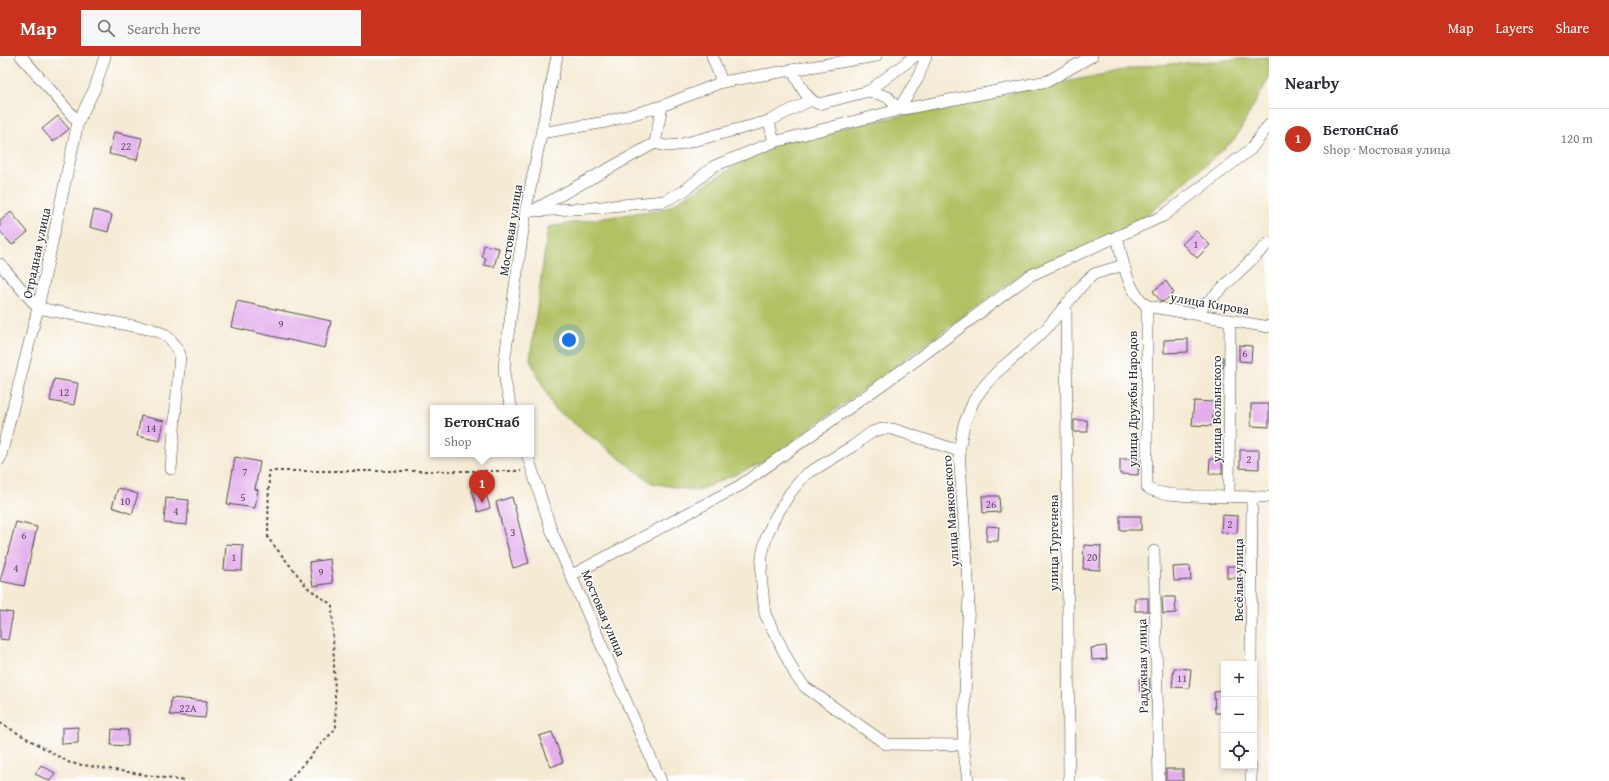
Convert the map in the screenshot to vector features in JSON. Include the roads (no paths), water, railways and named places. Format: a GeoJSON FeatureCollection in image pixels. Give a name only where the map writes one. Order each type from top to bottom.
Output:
{"type":"FeatureCollection","features":[{"type":"Feature","properties":{"kind":"street"},"geometry":{"type":"LineString","coordinates":[[20,56],[78,122]]}},
{"type":"Feature","properties":{"kind":"street","name":"Отрадная улица"},"geometry":{"type":"LineString","coordinates":[[0,459],[38,308],[78,122],[95,88],[105,56]]}},
{"type":"Feature","properties":{"kind":"street","name":"Мостовая улица"},"geometry":{"type":"LineString","coordinates":[[511,405],[505,386],[504,372],[540,134],[557,56]]}},
{"type":"Feature","properties":{"kind":"street"},"geometry":{"type":"LineString","coordinates":[[712,56],[722,82]]}},
{"type":"Feature","properties":{"kind":"street"},"geometry":{"type":"LineString","coordinates":[[540,134],[606,122],[662,106],[722,82],[876,56]]}},
{"type":"Feature","properties":{"kind":"street"},"geometry":{"type":"LineString","coordinates":[[792,70],[811,100],[819,104],[869,91],[915,56]]}},
{"type":"Feature","properties":{"kind":"street"},"geometry":{"type":"LineString","coordinates":[[898,110],[918,78],[926,56]]}},
{"type":"Feature","properties":{"kind":"street"},"geometry":{"type":"LineString","coordinates":[[529,210],[591,208],[664,201],[684,191],[714,166],[774,142],[898,110],[1048,81],[1092,56]]}},
{"type":"Feature","properties":{"kind":"street"},"geometry":{"type":"LineString","coordinates":[[869,91],[888,97],[898,110]]}},
{"type":"Feature","properties":{"kind":"street"},"geometry":{"type":"LineString","coordinates":[[529,210],[655,143],[666,146],[678,145],[769,121],[811,100]]}},
{"type":"Feature","properties":{"kind":"street"},"geometry":{"type":"LineString","coordinates":[[655,143],[662,106]]}},
{"type":"Feature","properties":{"kind":"street"},"geometry":{"type":"LineString","coordinates":[[769,121],[774,142]]}},
{"type":"Feature","properties":{"kind":"street"},"geometry":{"type":"LineString","coordinates":[[572,575],[741,485],[915,361],[1029,276],[1163,216],[1251,149],[1269,125]]}},
{"type":"Feature","properties":{"kind":"street"},"geometry":{"type":"LineString","coordinates":[[1117,236],[1124,265],[1137,297],[1147,306]]}},
{"type":"Feature","properties":{"kind":"street"},"geometry":{"type":"LineString","coordinates":[[1195,314],[1269,243]]}},
{"type":"Feature","properties":{"kind":"street"},"geometry":{"type":"LineString","coordinates":[[0,264],[38,308],[154,330],[164,334],[171,340],[180,354],[171,469]]}},
{"type":"Feature","properties":{"kind":"street","name":"улица Маяковского"},"geometry":{"type":"LineString","coordinates":[[968,781],[963,745],[969,594],[959,451],[964,424],[974,400],[997,372],[1045,330],[1085,282],[1094,274],[1124,265]]}},
{"type":"Feature","properties":{"kind":"street","name":"улица Тургенева"},"geometry":{"type":"LineString","coordinates":[[1066,305],[1069,781]]}},
{"type":"Feature","properties":{"kind":"street","name":"улица Кирова"},"geometry":{"type":"LineString","coordinates":[[1147,306],[1269,327]]}},
{"type":"Feature","properties":{"kind":"street","name":"улица Дружбы Народов"},"geometry":{"type":"LineString","coordinates":[[1147,306],[1146,482],[1150,490],[1164,494],[1229,497]]}},
{"type":"Feature","properties":{"kind":"street","name":"улица Волынского"},"geometry":{"type":"LineString","coordinates":[[1229,497],[1230,321]]}},
{"type":"Feature","properties":{"kind":"street"},"geometry":{"type":"LineString","coordinates":[[959,451],[893,429],[882,429],[872,432],[853,446],[811,471],[796,484],[773,521],[763,547],[761,575],[765,614],[796,676],[805,687],[886,744],[963,745]]}},
{"type":"Feature","properties":{"kind":"street","name":"Мостовая улица"},"geometry":{"type":"LineString","coordinates":[[528,457],[552,532],[661,781]]}},
{"type":"Feature","properties":{"kind":"street","name":"Весёлая улица"},"geometry":{"type":"LineString","coordinates":[[1251,661],[1252,496]]}},
{"type":"Feature","properties":{"kind":"street"},"geometry":{"type":"LineString","coordinates":[[1229,497],[1269,497]]}},
{"type":"Feature","properties":{"kind":"street","name":"Радужная улица"},"geometry":{"type":"LineString","coordinates":[[1154,551],[1158,781]]}},
{"type":"Feature","properties":{"kind":"street"},"geometry":{"type":"LineString","coordinates":[[1251,769],[1251,781]]}},
{"type":"Feature","properties":{"kind":"place","name":"БетонСнаб"},"geometry":{"type":"Point","coordinates":[482,503]}}]}
